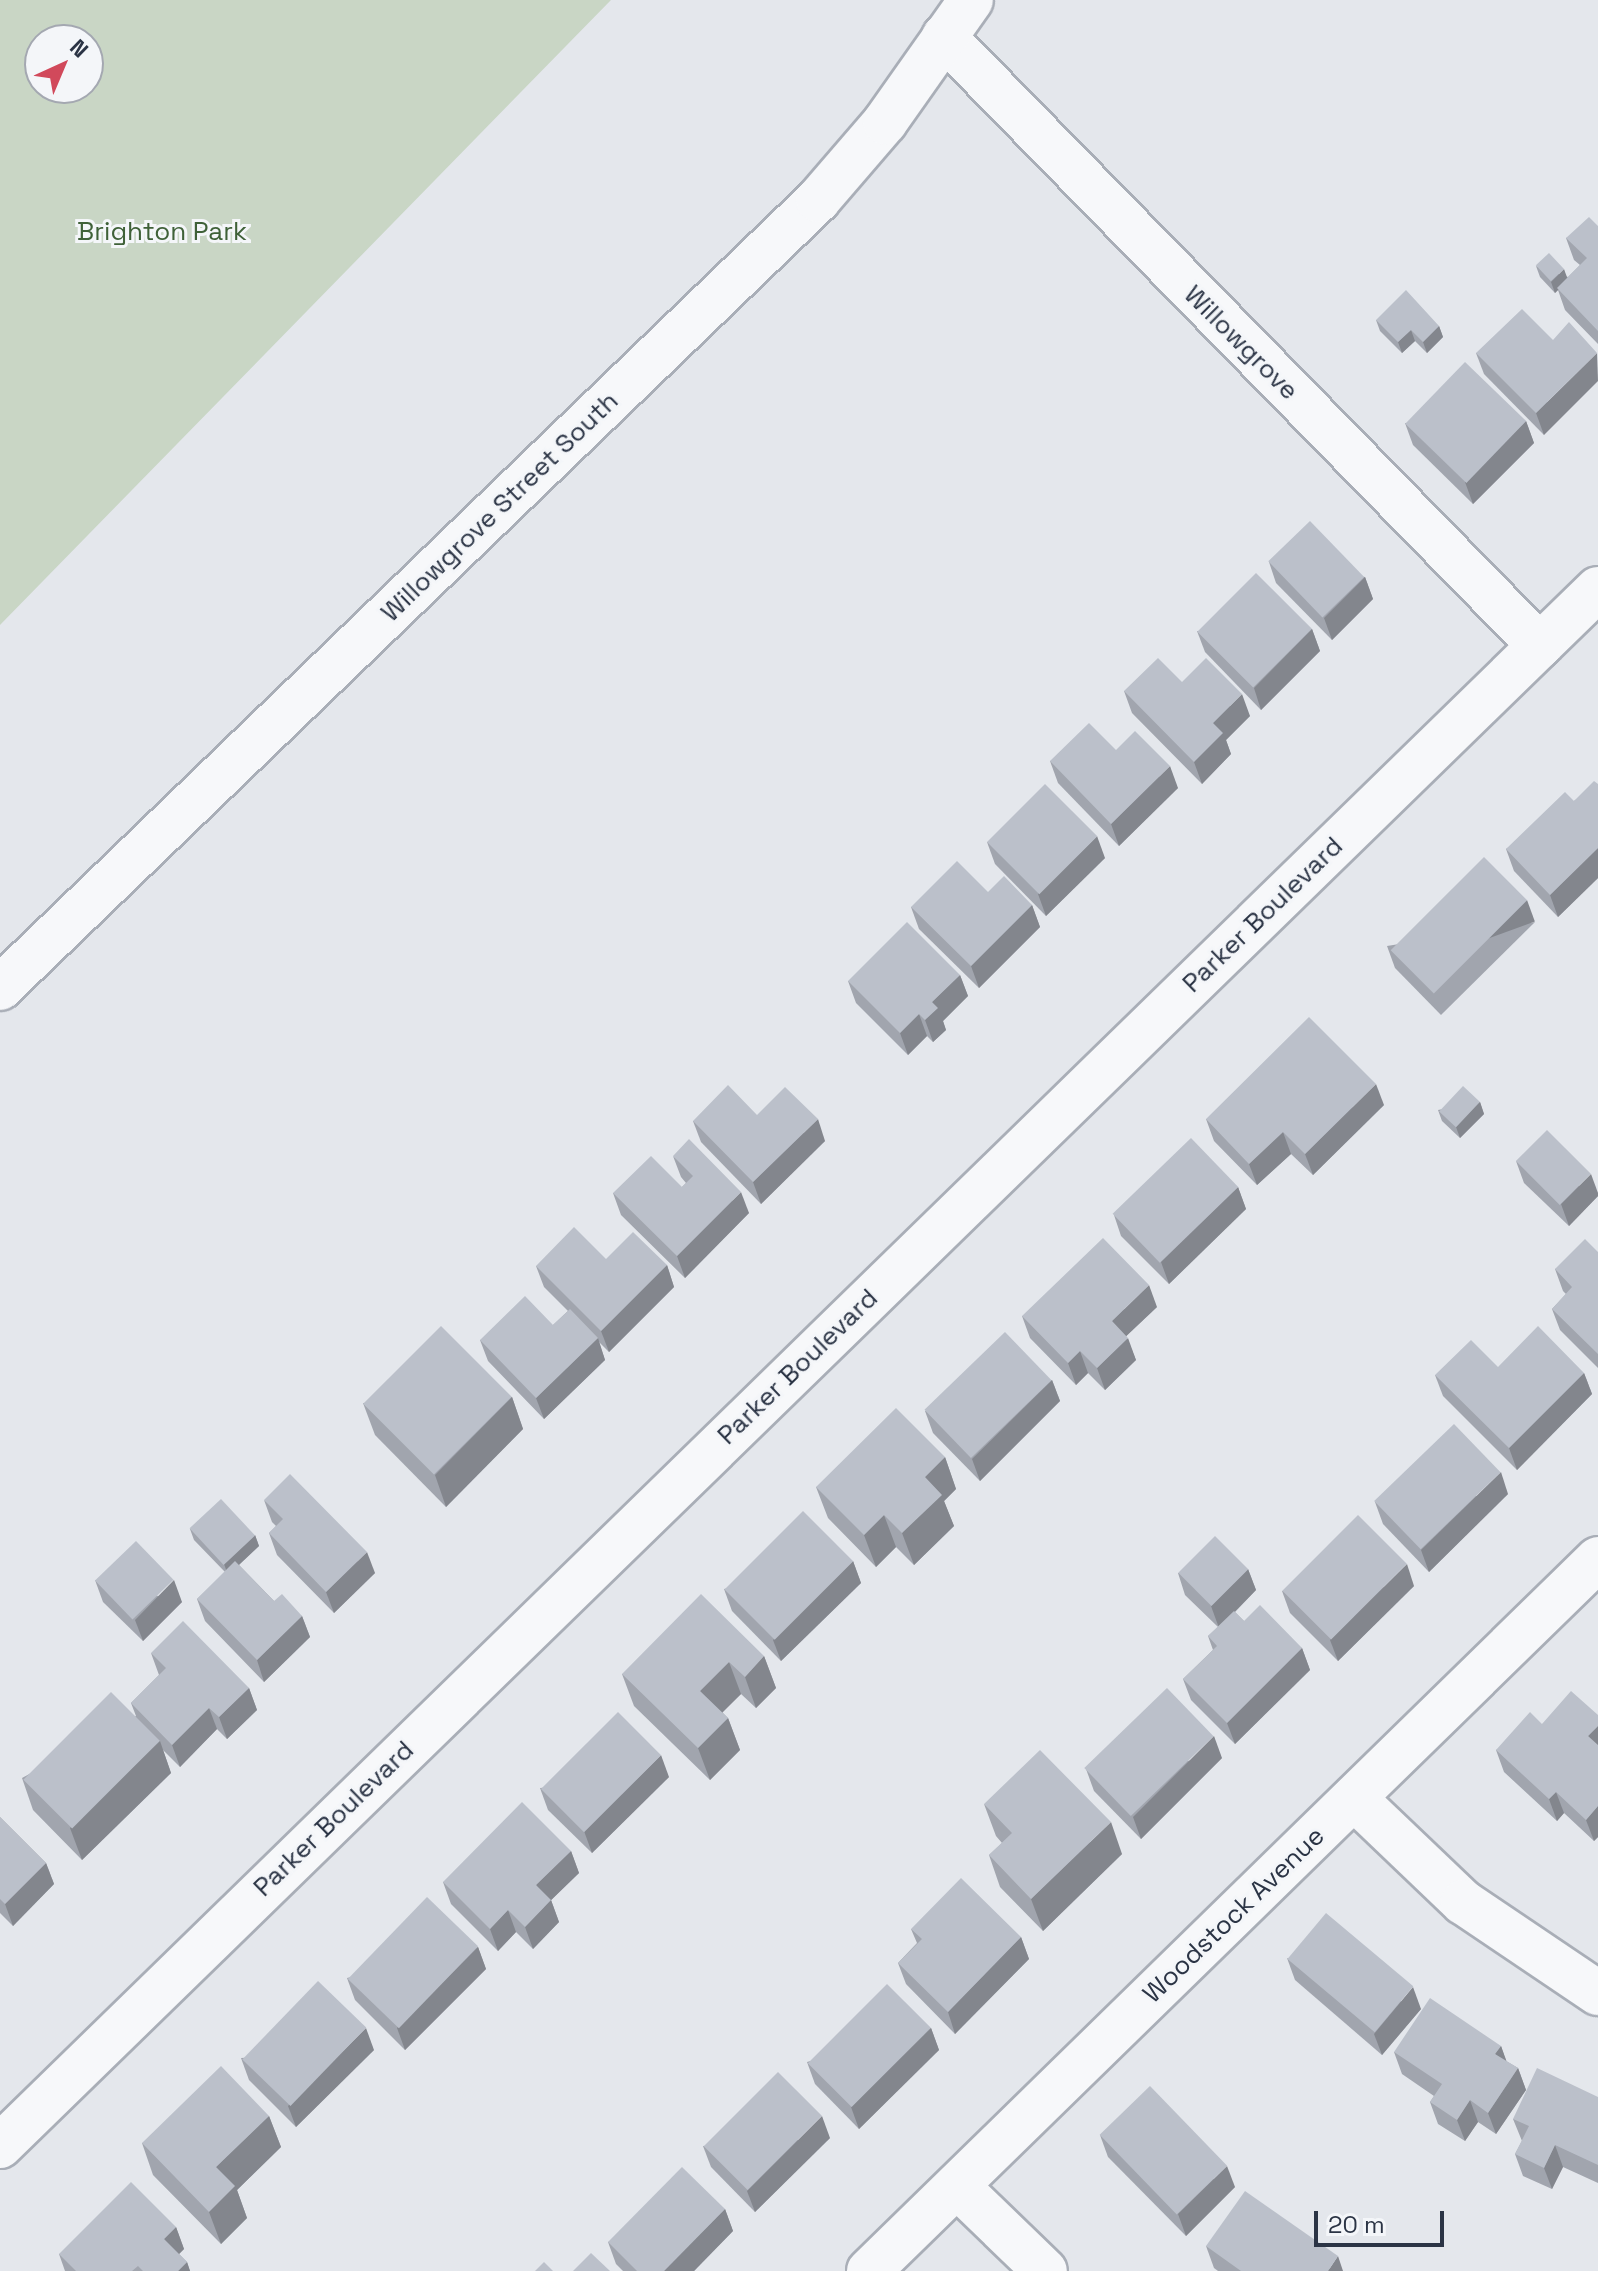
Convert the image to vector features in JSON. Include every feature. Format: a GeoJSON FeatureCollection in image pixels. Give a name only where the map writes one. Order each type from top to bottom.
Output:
{"type":"FeatureCollection","features":[{"type":"Feature","properties":{"kind":"street","name":"Willowgrove Street South"},"geometry":{"type":"LineString","coordinates":[[0,988],[818,200],[885,122],[971,0]]}},
{"type":"Feature","properties":{"kind":"street","name":"Willowgrove"},"geometry":{"type":"LineString","coordinates":[[944,37],[1540,646]]}},
{"type":"Feature","properties":{"kind":"street","name":"Parker Boulevard"},"geometry":{"type":"LineString","coordinates":[[0,2146],[1598,589]]}},
{"type":"Feature","properties":{"kind":"street","name":"Woodstock Avenue"},"geometry":{"type":"LineString","coordinates":[[869,2271],[1598,1559]]}},
{"type":"Feature","properties":{"kind":"street"},"geometry":{"type":"LineString","coordinates":[[1354,1798],[1463,1902],[1598,1993]]}},
{"type":"Feature","properties":{"kind":"street"},"geometry":{"type":"LineString","coordinates":[[957,2186],[1045,2271]]}},
{"type":"Feature","properties":{"kind":"green space","name":"Brighton Park"},"geometry":{"type":"Polygon","coordinates":[[[0,0],[611,0],[0,625],[0,0]]]}},
{"type":"Feature","properties":{"kind":"building"},"geometry":{"type":"Polygon","coordinates":[[[1589,217],[1598,226],[1598,331],[1557,288],[1587,258],[1566,238],[1589,217]]]}},
{"type":"Feature","properties":{"kind":"building"},"geometry":{"type":"Polygon","coordinates":[[[1549,253],[1564,269],[1551,281],[1536,265],[1549,253]]]}},
{"type":"Feature","properties":{"kind":"building"},"geometry":{"type":"Polygon","coordinates":[[[1406,290],[1439,326],[1423,342],[1411,330],[1398,342],[1376,320],[1406,290]]]}},
{"type":"Feature","properties":{"kind":"building"},"geometry":{"type":"Polygon","coordinates":[[[1522,309],[1553,340],[1569,322],[1597,353],[1536,413],[1476,353],[1522,309]]]}},
{"type":"Feature","properties":{"kind":"building"},"geometry":{"type":"Polygon","coordinates":[[[1465,362],[1526,421],[1466,483],[1405,424],[1465,362]]]}},
{"type":"Feature","properties":{"kind":"building"},"geometry":{"type":"Polygon","coordinates":[[[1310,521],[1364,577],[1322,617],[1268,561],[1310,521]]]}},
{"type":"Feature","properties":{"kind":"building"},"geometry":{"type":"Polygon","coordinates":[[[1256,573],[1312,629],[1253,688],[1197,632],[1256,573]]]}},
{"type":"Feature","properties":{"kind":"building"},"geometry":{"type":"Polygon","coordinates":[[[1158,658],[1182,682],[1206,658],[1242,694],[1213,723],[1223,733],[1194,762],[1124,691],[1158,658]]]}},
{"type":"Feature","properties":{"kind":"building"},"geometry":{"type":"Polygon","coordinates":[[[1089,723],[1116,750],[1135,731],[1170,766],[1111,824],[1050,761],[1089,723]]]}},
{"type":"Feature","properties":{"kind":"building"},"geometry":{"type":"Polygon","coordinates":[[[1594,781],[1598,784],[1598,848],[1550,895],[1506,849],[1565,792],[1574,801],[1594,781]]]}},
{"type":"Feature","properties":{"kind":"building"},"geometry":{"type":"Polygon","coordinates":[[[1045,784],[1097,836],[1039,894],[987,842],[1045,784]]]}},
{"type":"Feature","properties":{"kind":"building"},"geometry":{"type":"Polygon","coordinates":[[[1484,857],[1527,900],[1434,993],[1391,950],[1484,857]]]}},
{"type":"Feature","properties":{"kind":"building"},"geometry":{"type":"Polygon","coordinates":[[[957,861],[988,892],[1004,876],[1032,905],[971,966],[911,907],[957,861]]]}},
{"type":"Feature","properties":{"kind":"building"},"geometry":{"type":"Polygon","coordinates":[[[907,922],[960,975],[932,1002],[938,1008],[925,1020],[919,1014],[900,1033],[848,981],[907,922]]]}},
{"type":"Feature","properties":{"kind":"building"},"geometry":{"type":"Polygon","coordinates":[[[1309,1017],[1376,1084],[1305,1154],[1283,1132],[1249,1164],[1206,1119],[1309,1017]]]}},
{"type":"Feature","properties":{"kind":"building"},"geometry":{"type":"Polygon","coordinates":[[[728,1085],[757,1115],[785,1087],[818,1119],[753,1182],[693,1121],[728,1085]]]}},
{"type":"Feature","properties":{"kind":"building"},"geometry":{"type":"Polygon","coordinates":[[[1463,1086],[1480,1102],[1456,1127],[1439,1112],[1463,1086]]]}},
{"type":"Feature","properties":{"kind":"building"},"geometry":{"type":"Polygon","coordinates":[[[1547,1130],[1591,1174],[1560,1205],[1516,1161],[1547,1130]]]}},
{"type":"Feature","properties":{"kind":"building"},"geometry":{"type":"Polygon","coordinates":[[[1191,1138],[1238,1187],[1160,1263],[1113,1214],[1191,1138]]]}},
{"type":"Feature","properties":{"kind":"building"},"geometry":{"type":"Polygon","coordinates":[[[689,1139],[741,1192],[677,1256],[613,1193],[651,1156],[682,1187],[693,1176],[673,1156],[689,1139]]]}},
{"type":"Feature","properties":{"kind":"building"},"geometry":{"type":"Polygon","coordinates":[[[574,1227],[606,1259],[633,1232],[667,1265],[601,1331],[536,1266],[574,1227]]]}},
{"type":"Feature","properties":{"kind":"building"},"geometry":{"type":"Polygon","coordinates":[[[1103,1238],[1149,1285],[1112,1321],[1128,1338],[1097,1368],[1080,1351],[1068,1363],[1022,1316],[1103,1238]]]}},
{"type":"Feature","properties":{"kind":"building"},"geometry":{"type":"Polygon","coordinates":[[[1585,1239],[1598,1252],[1598,1354],[1552,1309],[1572,1287],[1555,1269],[1585,1239]]]}},
{"type":"Feature","properties":{"kind":"building"},"geometry":{"type":"Polygon","coordinates":[[[525,1296],[553,1325],[570,1309],[598,1338],[536,1398],[480,1340],[525,1296]]]}},
{"type":"Feature","properties":{"kind":"building"},"geometry":{"type":"Polygon","coordinates":[[[441,1326],[512,1397],[434,1474],[363,1404],[441,1326]]]}},
{"type":"Feature","properties":{"kind":"building"},"geometry":{"type":"Polygon","coordinates":[[[1538,1326],[1584,1373],[1509,1448],[1435,1375],[1471,1340],[1498,1367],[1538,1326]]]}},
{"type":"Feature","properties":{"kind":"building"},"geometry":{"type":"Polygon","coordinates":[[[1005,1332],[1052,1380],[971,1458],[924,1410],[1005,1332]]]}},
{"type":"Feature","properties":{"kind":"building"},"geometry":{"type":"Polygon","coordinates":[[[896,1408],[945,1457],[925,1477],[942,1495],[902,1533],[884,1515],[864,1535],[816,1487],[896,1408]]]}},
{"type":"Feature","properties":{"kind":"building"},"geometry":{"type":"Polygon","coordinates":[[[1454,1424],[1501,1472],[1421,1549],[1374,1501],[1454,1424]]]}},
{"type":"Feature","properties":{"kind":"building"},"geometry":{"type":"Polygon","coordinates":[[[290,1474],[367,1552],[326,1592],[269,1533],[283,1519],[264,1500],[290,1474]]]}},
{"type":"Feature","properties":{"kind":"building"},"geometry":{"type":"Polygon","coordinates":[[[221,1499],[255,1536],[224,1565],[190,1528],[221,1499]]]}},
{"type":"Feature","properties":{"kind":"building"},"geometry":{"type":"Polygon","coordinates":[[[803,1511],[853,1561],[775,1640],[725,1589],[803,1511]]]}},
{"type":"Feature","properties":{"kind":"building"},"geometry":{"type":"Polygon","coordinates":[[[1358,1515],[1407,1564],[1331,1639],[1282,1591],[1358,1515]]]}},
{"type":"Feature","properties":{"kind":"building"},"geometry":{"type":"Polygon","coordinates":[[[1215,1536],[1248,1569],[1211,1606],[1178,1573],[1215,1536]]]}},
{"type":"Feature","properties":{"kind":"building"},"geometry":{"type":"Polygon","coordinates":[[[136,1541],[174,1580],[133,1619],[95,1581],[136,1541]]]}},
{"type":"Feature","properties":{"kind":"building"},"geometry":{"type":"Polygon","coordinates":[[[235,1561],[274,1601],[282,1594],[302,1616],[257,1660],[197,1599],[235,1561]]]}},
{"type":"Feature","properties":{"kind":"building"},"geometry":{"type":"Polygon","coordinates":[[[701,1594],[764,1656],[745,1677],[729,1662],[700,1691],[728,1718],[698,1748],[622,1674],[701,1594]]]}},
{"type":"Feature","properties":{"kind":"building"},"geometry":{"type":"Polygon","coordinates":[[[1260,1605],[1302,1648],[1227,1723],[1183,1679],[1217,1646],[1208,1636],[1234,1611],[1244,1621],[1260,1605]]]}},
{"type":"Feature","properties":{"kind":"building"},"geometry":{"type":"Polygon","coordinates":[[[183,1621],[249,1688],[219,1717],[209,1708],[172,1745],[131,1703],[166,1668],[151,1653],[183,1621]]]}},
{"type":"Feature","properties":{"kind":"building"},"geometry":{"type":"Polygon","coordinates":[[[1167,1688],[1214,1736],[1131,1816],[1084,1768],[1167,1688]]]}},
{"type":"Feature","properties":{"kind":"building"},"geometry":{"type":"Polygon","coordinates":[[[1571,1691],[1598,1715],[1598,1726],[1588,1736],[1598,1745],[1598,1806],[1586,1820],[1556,1792],[1549,1799],[1496,1750],[1530,1712],[1542,1724],[1571,1691]]]}},
{"type":"Feature","properties":{"kind":"building"},"geometry":{"type":"Polygon","coordinates":[[[111,1692],[160,1741],[72,1828],[23,1780],[111,1692]]]}},
{"type":"Feature","properties":{"kind":"building"},"geometry":{"type":"Polygon","coordinates":[[[618,1712],[661,1755],[584,1832],[541,1789],[618,1712]]]}},
{"type":"Feature","properties":{"kind":"building"},"geometry":{"type":"Polygon","coordinates":[[[1040,1750],[1111,1822],[1031,1899],[989,1855],[1012,1833],[984,1804],[1040,1750]]]}},
{"type":"Feature","properties":{"kind":"building"},"geometry":{"type":"Polygon","coordinates":[[[522,1802],[571,1851],[536,1885],[551,1900],[525,1927],[508,1910],[490,1929],[443,1882],[522,1802]]]}},
{"type":"Feature","properties":{"kind":"building"},"geometry":{"type":"Polygon","coordinates":[[[0,1817],[46,1863],[5,1904],[0,1899],[0,1817]]]}},
{"type":"Feature","properties":{"kind":"building"},"geometry":{"type":"Polygon","coordinates":[[[961,1878],[1021,1937],[948,2012],[898,1963],[922,1939],[911,1929],[961,1878]]]}},
{"type":"Feature","properties":{"kind":"building"},"geometry":{"type":"Polygon","coordinates":[[[427,1897],[478,1946],[399,2028],[348,1979],[427,1897]]]}},
{"type":"Feature","properties":{"kind":"building"},"geometry":{"type":"Polygon","coordinates":[[[1326,1913],[1413,1986],[1375,2032],[1287,1959],[1326,1913]]]}},
{"type":"Feature","properties":{"kind":"building"},"geometry":{"type":"Polygon","coordinates":[[[318,1981],[366,2028],[290,2106],[242,2059],[318,1981]]]}},
{"type":"Feature","properties":{"kind":"building"},"geometry":{"type":"Polygon","coordinates":[[[887,1984],[931,2028],[852,2107],[808,2063],[887,1984]]]}},
{"type":"Feature","properties":{"kind":"building"},"geometry":{"type":"Polygon","coordinates":[[[1430,1998],[1501,2046],[1495,2054],[1518,2068],[1488,2113],[1470,2100],[1457,2120],[1430,2102],[1442,2084],[1394,2052],[1430,1998]]]}},
{"type":"Feature","properties":{"kind":"building"},"geometry":{"type":"Polygon","coordinates":[[[221,2066],[269,2116],[216,2167],[235,2186],[209,2212],[142,2143],[221,2066]]]}},
{"type":"Feature","properties":{"kind":"building"},"geometry":{"type":"Polygon","coordinates":[[[1537,2068],[1598,2097],[1598,2165],[1555,2145],[1544,2168],[1515,2154],[1529,2126],[1513,2119],[1537,2068]]]}},
{"type":"Feature","properties":{"kind":"building"},"geometry":{"type":"Polygon","coordinates":[[[778,2072],[822,2116],[748,2190],[704,2146],[778,2072]]]}},
{"type":"Feature","properties":{"kind":"building"},"geometry":{"type":"Polygon","coordinates":[[[1150,2086],[1227,2166],[1177,2214],[1100,2135],[1150,2086]]]}},
{"type":"Feature","properties":{"kind":"building"},"geometry":{"type":"Polygon","coordinates":[[[682,2167],[725,2209],[664,2271],[637,2271],[608,2242],[682,2167]]]}},
{"type":"Feature","properties":{"kind":"building"},"geometry":{"type":"Polygon","coordinates":[[[131,2182],[176,2227],[164,2239],[187,2262],[178,2271],[143,2271],[138,2266],[132,2271],[76,2271],[59,2254],[131,2182]]]}},
{"type":"Feature","properties":{"kind":"building"},"geometry":{"type":"Polygon","coordinates":[[[1245,2191],[1338,2256],[1328,2271],[1241,2271],[1206,2246],[1245,2191]]]}},
{"type":"Feature","properties":{"kind":"building"},"geometry":{"type":"Polygon","coordinates":[[[591,2253],[610,2271],[573,2271],[591,2253]]]}},
{"type":"Feature","properties":{"kind":"building"},"geometry":{"type":"Polygon","coordinates":[[[544,2262],[553,2271],[535,2271],[544,2262]]]}}]}
